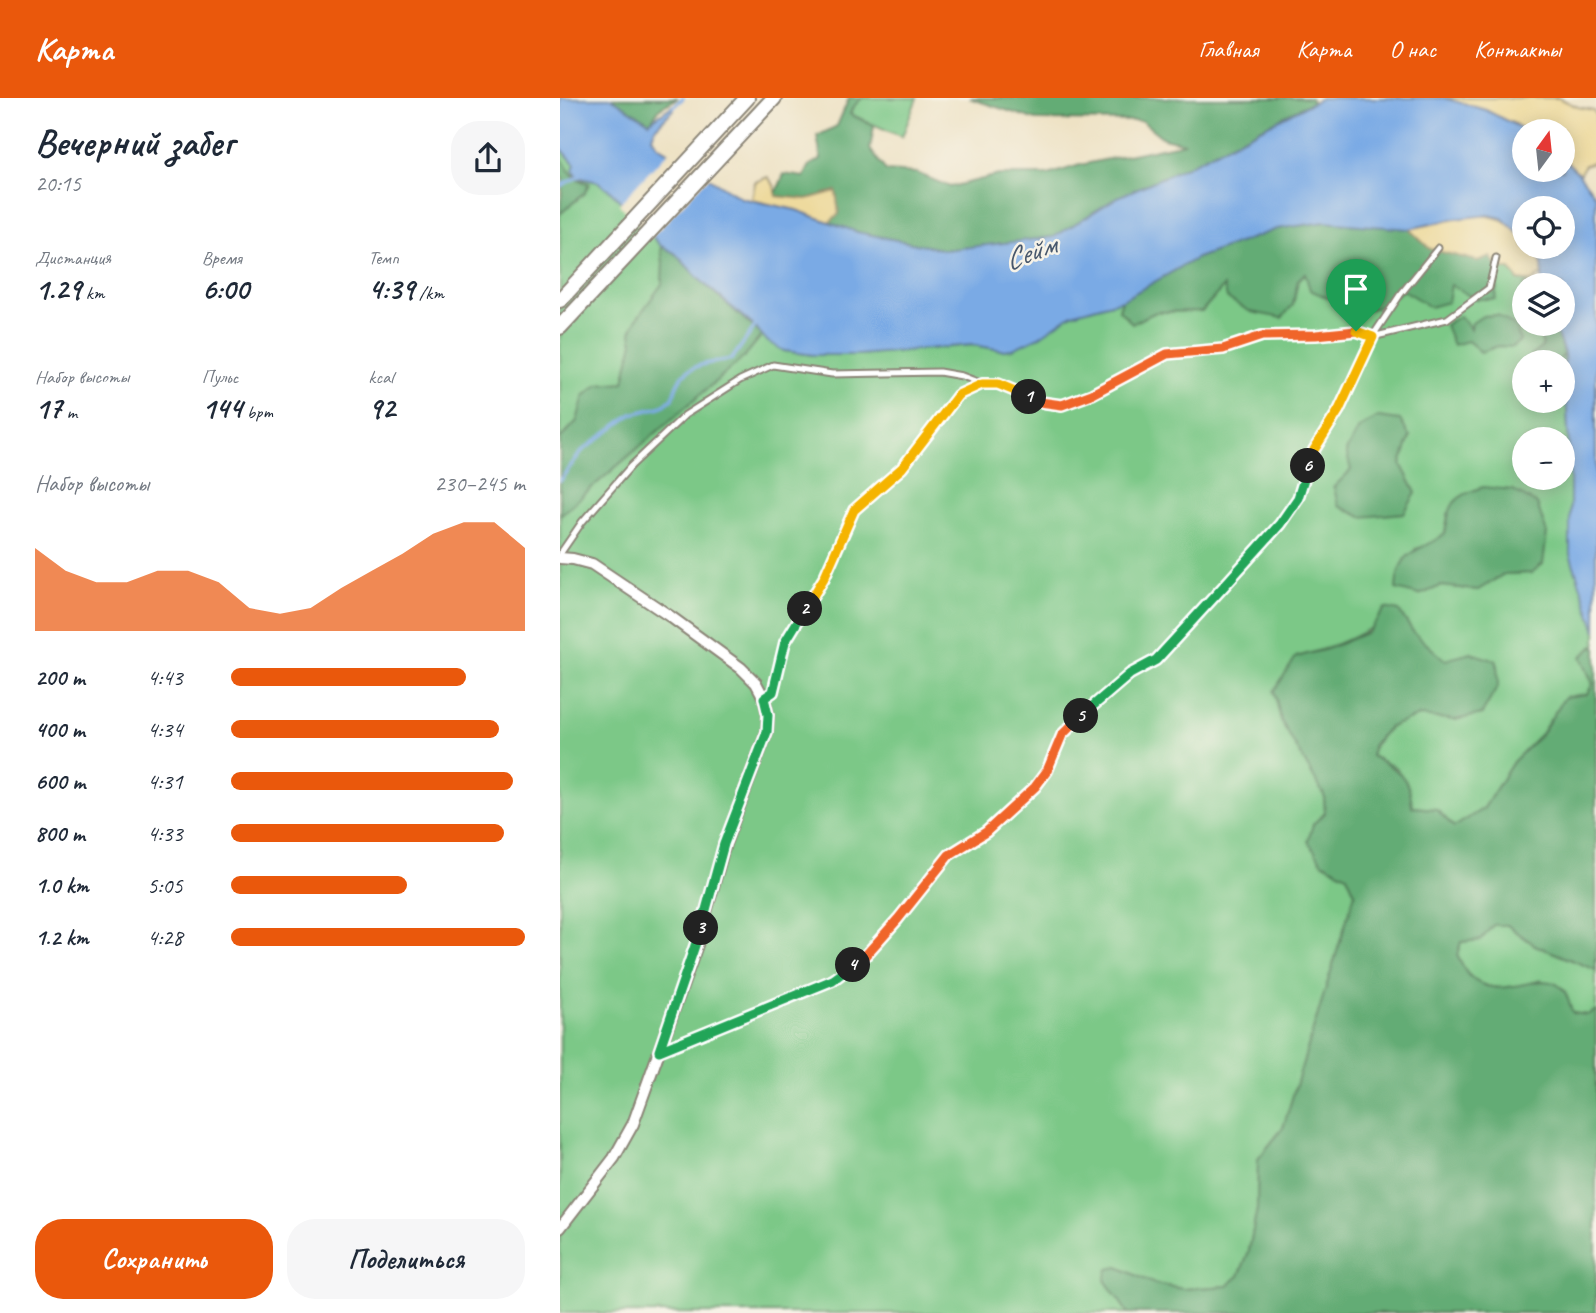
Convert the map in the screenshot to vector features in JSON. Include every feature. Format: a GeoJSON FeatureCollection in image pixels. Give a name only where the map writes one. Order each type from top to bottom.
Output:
{"type":"FeatureCollection","features":[{"type":"Feature","properties":{"kind":"street"},"geometry":{"type":"LineString","coordinates":[[560,300],[747,98]]}},
{"type":"Feature","properties":{"kind":"street"},"geometry":{"type":"LineString","coordinates":[[560,327],[774,98]]}},
{"type":"Feature","properties":{"kind":"street"},"geometry":{"type":"LineString","coordinates":[[560,556],[592,564],[741,668],[756,683],[764,698],[768,715],[767,732],[724,844],[696,945],[633,1124],[614,1158],[560,1228]]}},
{"type":"Feature","properties":{"kind":"lane"},"geometry":{"type":"LineString","coordinates":[[659,1051],[833,980],[864,957],[949,855],[986,832],[1035,787],[1047,771],[1062,735],[1130,674],[1156,660],[1280,524],[1298,498],[1314,450],[1339,410],[1373,337],[1401,295],[1438,248]]}},
{"type":"Feature","properties":{"kind":"lane"},"geometry":{"type":"LineString","coordinates":[[560,556],[582,522],[631,466],[685,415],[740,380],[773,365],[832,374],[939,372],[962,376],[982,384],[998,384],[1040,402],[1062,405],[1092,394],[1167,354],[1223,349],[1262,336],[1356,331],[1373,337],[1447,319],[1489,288],[1496,258]]}},
{"type":"Feature","properties":{"kind":"lane"},"geometry":{"type":"LineString","coordinates":[[764,698],[773,692],[785,642],[824,578],[854,510],[902,468],[958,395],[982,384]]}},
{"type":"Feature","properties":{"kind":"green space"},"geometry":{"type":"Polygon","coordinates":[[[611,98],[678,98],[661,107],[650,122],[611,98]]]}},
{"type":"Feature","properties":{"kind":"green space"},"geometry":{"type":"Polygon","coordinates":[[[849,98],[862,98],[850,114],[874,126],[870,149],[886,171],[917,173],[950,187],[999,175],[1048,175],[1080,165],[1185,143],[1163,138],[1142,121],[1036,120],[969,98],[1311,98],[1312,102],[1186,167],[1118,197],[1054,237],[945,250],[857,232],[829,222],[838,214],[836,191],[807,199],[775,196],[784,174],[804,177],[810,165],[821,159],[817,136],[837,126],[849,98]]]}},
{"type":"Feature","properties":{"kind":"green space"},"geometry":{"type":"Polygon","coordinates":[[[862,98],[917,98],[902,137],[850,114],[852,107],[862,98]]]}},
{"type":"Feature","properties":{"kind":"green space"},"geometry":{"type":"Polygon","coordinates":[[[560,147],[575,164],[577,177],[598,182],[611,191],[661,246],[663,263],[662,284],[636,320],[631,333],[633,342],[624,383],[598,384],[584,396],[577,421],[560,439],[560,214],[585,193],[589,183],[578,178],[568,170],[562,160],[560,147]]]}},
{"type":"Feature","properties":{"kind":"green space"},"geometry":{"type":"Polygon","coordinates":[[[560,156],[574,178],[589,184],[585,192],[560,214],[563,179],[560,176],[560,156]]]}},
{"type":"Feature","properties":{"kind":"green space"},"geometry":{"type":"Polygon","coordinates":[[[1324,222],[1409,229],[1430,249],[1490,257],[1499,269],[1495,299],[1475,299],[1451,285],[1448,302],[1430,307],[1403,290],[1381,306],[1364,311],[1353,290],[1346,288],[1335,301],[1310,290],[1305,273],[1298,280],[1293,305],[1282,318],[1251,312],[1227,298],[1224,286],[1202,311],[1156,312],[1132,323],[1119,310],[1122,300],[1197,258],[1277,229],[1324,222]]]}},
{"type":"Feature","properties":{"kind":"green space"},"geometry":{"type":"Polygon","coordinates":[[[661,246],[675,253],[699,279],[762,335],[744,357],[560,515],[560,439],[577,421],[584,396],[598,384],[624,382],[633,342],[631,333],[636,320],[662,284],[661,246]]]}},
{"type":"Feature","properties":{"kind":"green space"},"geometry":{"type":"Polygon","coordinates":[[[1499,269],[1510,269],[1513,273],[1512,336],[1540,336],[1543,346],[1538,350],[1512,350],[1512,413],[1567,413],[1568,427],[1512,427],[1512,490],[1570,490],[1570,554],[1596,631],[1596,644],[1581,657],[1593,684],[1587,694],[1565,697],[1541,734],[1513,762],[1484,808],[1454,827],[1436,809],[1411,807],[1397,768],[1371,756],[1383,734],[1396,723],[1425,716],[1455,720],[1471,653],[1445,661],[1414,633],[1399,611],[1350,638],[1296,657],[1281,721],[1324,795],[1325,813],[1313,824],[1322,862],[1347,875],[1355,893],[1283,1128],[1258,1159],[1257,1209],[1249,1251],[1239,1276],[1227,1286],[1184,1289],[1155,1284],[1118,1267],[1105,1280],[1128,1313],[560,1313],[560,515],[744,357],[762,335],[784,351],[813,355],[859,355],[972,345],[1013,349],[1072,314],[1122,300],[1119,310],[1132,323],[1156,312],[1202,311],[1224,286],[1293,305],[1298,280],[1306,273],[1353,290],[1403,290],[1451,284],[1475,299],[1495,299],[1499,269]],[[1498,315],[1483,316],[1472,323],[1468,341],[1481,352],[1498,346],[1512,347],[1498,315]],[[1410,437],[1351,470],[1334,487],[1416,493],[1401,464],[1410,437]],[[1448,514],[1445,534],[1429,545],[1415,549],[1419,595],[1441,586],[1478,590],[1504,574],[1531,573],[1448,514]]]}},
{"type":"Feature","properties":{"kind":"green space"},"geometry":{"type":"Polygon","coordinates":[[[1498,315],[1512,325],[1512,336],[1519,336],[1520,341],[1512,347],[1498,346],[1481,352],[1468,341],[1453,345],[1445,325],[1460,316],[1471,329],[1472,323],[1483,316],[1498,315]]]}},
{"type":"Feature","properties":{"kind":"green space"},"geometry":{"type":"Polygon","coordinates":[[[1540,336],[1558,336],[1563,350],[1538,350],[1543,346],[1540,336]]]}},
{"type":"Feature","properties":{"kind":"green space"},"geometry":{"type":"Polygon","coordinates":[[[1378,417],[1400,420],[1410,437],[1401,464],[1416,493],[1404,513],[1361,517],[1338,506],[1334,487],[1351,470],[1346,451],[1359,428],[1378,417]]]}},
{"type":"Feature","properties":{"kind":"green space"},"geometry":{"type":"Polygon","coordinates":[[[1483,487],[1513,490],[1537,504],[1547,533],[1543,564],[1531,573],[1504,574],[1478,590],[1441,586],[1419,595],[1396,589],[1405,559],[1445,534],[1451,508],[1465,494],[1483,487]]]}},
{"type":"Feature","properties":{"kind":"green space"},"geometry":{"type":"Polygon","coordinates":[[[1385,608],[1399,611],[1414,633],[1445,660],[1471,653],[1497,661],[1498,686],[1482,714],[1455,720],[1419,716],[1389,727],[1374,743],[1371,756],[1401,775],[1409,788],[1412,807],[1436,809],[1454,827],[1484,808],[1513,762],[1541,734],[1565,697],[1587,694],[1593,684],[1581,657],[1596,644],[1596,970],[1535,945],[1507,925],[1493,925],[1481,940],[1461,942],[1457,955],[1468,975],[1480,984],[1506,987],[1553,982],[1564,990],[1573,1013],[1587,1015],[1596,1010],[1596,1313],[1128,1313],[1105,1280],[1108,1269],[1118,1267],[1155,1284],[1184,1289],[1227,1286],[1239,1276],[1249,1251],[1257,1209],[1258,1159],[1283,1128],[1355,893],[1347,875],[1322,862],[1308,841],[1313,824],[1325,813],[1324,795],[1281,721],[1274,691],[1296,657],[1327,649],[1368,632],[1385,608]]]}},
{"type":"Feature","properties":{"kind":"green space"},"geometry":{"type":"Polygon","coordinates":[[[1493,925],[1507,925],[1535,945],[1596,970],[1596,1010],[1588,1015],[1573,1013],[1565,991],[1541,980],[1503,988],[1476,981],[1465,970],[1457,955],[1461,942],[1481,940],[1493,925]]]}},
{"type":"Feature","properties":{"kind":"sand"},"geometry":{"type":"Polygon","coordinates":[[[1444,98],[1559,98],[1578,107],[1593,110],[1596,115],[1596,161],[1585,165],[1579,174],[1575,170],[1575,119],[1512,119],[1512,123],[1444,98]]]}},
{"type":"Feature","properties":{"kind":"sand"},"geometry":{"type":"Polygon","coordinates":[[[768,177],[774,185],[776,196],[807,199],[836,191],[839,214],[829,222],[796,210],[752,200],[755,182],[768,177]]]}},
{"type":"Feature","properties":{"kind":"sand"},"geometry":{"type":"Polygon","coordinates":[[[1475,215],[1490,216],[1512,227],[1512,259],[1540,259],[1544,272],[1513,273],[1510,269],[1499,269],[1490,257],[1477,261],[1430,249],[1409,229],[1475,215]]]}},
{"type":"Feature","properties":{"kind":"water","name":"Сейм"},"geometry":{"type":"Polygon","coordinates":[[[560,98],[611,98],[649,122],[672,106],[674,109],[655,128],[652,137],[658,146],[741,198],[796,210],[857,232],[945,250],[1054,237],[1118,197],[1186,167],[1321,98],[1444,98],[1486,110],[1512,124],[1512,182],[1575,182],[1575,170],[1596,196],[1596,631],[1570,554],[1570,490],[1575,490],[1575,427],[1568,427],[1567,413],[1575,413],[1575,350],[1563,350],[1558,336],[1575,336],[1575,273],[1542,273],[1540,259],[1575,259],[1575,196],[1512,196],[1512,228],[1502,218],[1489,215],[1453,219],[1409,229],[1324,222],[1277,229],[1197,258],[1122,300],[1072,314],[1039,337],[1013,349],[972,345],[859,355],[813,355],[784,351],[768,342],[755,327],[699,279],[675,253],[661,246],[611,191],[598,182],[577,177],[573,170],[575,164],[560,147],[560,98]]]}},
{"type":"Feature","properties":{"kind":"pier"},"geometry":{"type":"Polygon","coordinates":[[[670,150],[711,175],[650,239],[619,204],[670,150]]]}},
{"type":"Feature","properties":{"kind":"waterway"},"geometry":{"type":"LineString","coordinates":[[673,107],[683,98]]}},
{"type":"Feature","properties":{"kind":"waterway"},"geometry":{"type":"LineString","coordinates":[[560,186],[580,176]]}},
{"type":"Feature","properties":{"kind":"waterway"},"geometry":{"type":"LineString","coordinates":[[668,402],[673,399],[676,387],[686,372],[702,365],[732,359],[756,325]]}},
{"type":"Feature","properties":{"kind":"waterway"},"geometry":{"type":"LineString","coordinates":[[560,480],[582,451],[632,414],[666,404]]}},
{"type":"Feature","properties":{"kind":"route"},"geometry":{"type":"LineString","coordinates":[[1356,331],[1373,337],[1339,410],[1314,450],[1298,498],[1280,524],[1156,660],[1130,674],[1062,735],[1047,771],[1035,787],[1010,807],[986,832],[949,855],[864,957],[833,980],[659,1051],[696,945],[724,844],[767,732],[768,715],[764,698],[773,692],[785,642],[824,578],[854,510],[902,468],[958,395],[982,384],[998,384],[1040,402],[1062,405],[1092,394],[1167,354],[1223,349],[1262,336],[1356,331]]}}]}
